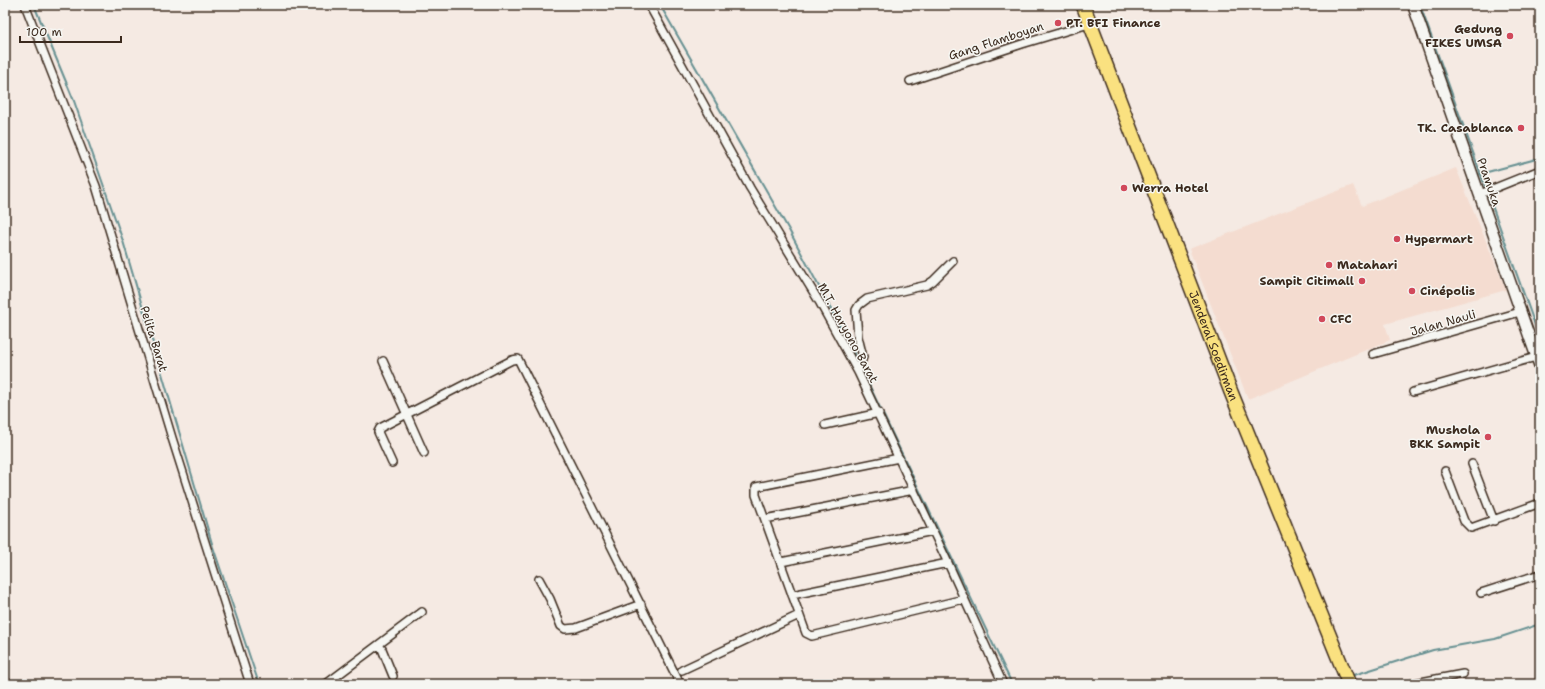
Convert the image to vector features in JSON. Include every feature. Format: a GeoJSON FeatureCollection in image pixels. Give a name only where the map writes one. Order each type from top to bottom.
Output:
{"type":"FeatureCollection","features":[{"type":"Feature","properties":{"kind":"highway","name":"Jenderal Soedirman"},"geometry":{"type":"LineString","coordinates":[[1075,5],[1086,25],[1183,278],[1304,583],[1341,684]]}},
{"type":"Feature","properties":{"kind":"highway","name":"Jenderal Soedirman"},"geometry":{"type":"LineString","coordinates":[[1083,5],[1086,25]]}},
{"type":"Feature","properties":{"kind":"highway","name":"Jenderal Soedirman"},"geometry":{"type":"LineString","coordinates":[[1304,583],[1349,684]]}},
{"type":"Feature","properties":{"kind":"street","name":"Pelita Barat"},"geometry":{"type":"LineString","coordinates":[[25,5],[96,186],[168,423],[250,684]]}},
{"type":"Feature","properties":{"kind":"street","name":"M.T. Haryono Barat"},"geometry":{"type":"LineString","coordinates":[[649,5],[750,188],[820,303],[858,372],[900,458],[1002,684]]}},
{"type":"Feature","properties":{"kind":"street","name":"Pramuka"},"geometry":{"type":"LineString","coordinates":[[1413,5],[1484,192],[1520,312],[1538,362]]}},
{"type":"Feature","properties":{"kind":"street","name":"Gang Flamboyan"},"geometry":{"type":"LineString","coordinates":[[910,81],[1022,44],[1086,25]]}},
{"type":"Feature","properties":{"kind":"street"},"geometry":{"type":"LineString","coordinates":[[1484,192],[1540,170]]}},
{"type":"Feature","properties":{"kind":"street"},"geometry":{"type":"LineString","coordinates":[[858,372],[863,357],[858,337],[856,310],[859,305],[867,299],[927,285],[933,281],[953,260]]}},
{"type":"Feature","properties":{"kind":"street","name":"Jalan Nauli"},"geometry":{"type":"LineString","coordinates":[[1373,354],[1520,312]]}},
{"type":"Feature","properties":{"kind":"street"},"geometry":{"type":"LineString","coordinates":[[392,463],[378,430],[512,360],[518,360],[680,684]]}},
{"type":"Feature","properties":{"kind":"street"},"geometry":{"type":"LineString","coordinates":[[383,361],[424,453]]}},
{"type":"Feature","properties":{"kind":"street"},"geometry":{"type":"LineString","coordinates":[[1413,392],[1538,362]]}},
{"type":"Feature","properties":{"kind":"street"},"geometry":{"type":"LineString","coordinates":[[825,425],[879,413]]}},
{"type":"Feature","properties":{"kind":"street"},"geometry":{"type":"LineString","coordinates":[[900,458],[761,484],[756,487],[755,491],[806,633],[812,636],[964,599]]}},
{"type":"Feature","properties":{"kind":"street"},"geometry":{"type":"LineString","coordinates":[[1472,464],[1494,521]]}},
{"type":"Feature","properties":{"kind":"street"},"geometry":{"type":"LineString","coordinates":[[1445,471],[1467,525],[1474,528],[1540,503]]}},
{"type":"Feature","properties":{"kind":"street"},"geometry":{"type":"LineString","coordinates":[[765,519],[914,490]]}},
{"type":"Feature","properties":{"kind":"street"},"geometry":{"type":"LineString","coordinates":[[781,562],[933,531]]}},
{"type":"Feature","properties":{"kind":"street"},"geometry":{"type":"LineString","coordinates":[[792,595],[948,563]]}},
{"type":"Feature","properties":{"kind":"street"},"geometry":{"type":"LineString","coordinates":[[1481,593],[1540,574]]}},
{"type":"Feature","properties":{"kind":"street"},"geometry":{"type":"LineString","coordinates":[[539,579],[550,599],[561,626],[565,629],[576,628],[641,604]]}},
{"type":"Feature","properties":{"kind":"street"},"geometry":{"type":"LineString","coordinates":[[326,684],[422,612]]}},
{"type":"Feature","properties":{"kind":"street"},"geometry":{"type":"LineString","coordinates":[[682,670],[799,615]]}},
{"type":"Feature","properties":{"kind":"street"},"geometry":{"type":"LineString","coordinates":[[379,645],[393,676]]}},
{"type":"Feature","properties":{"kind":"street"},"geometry":{"type":"LineString","coordinates":[[1410,684],[1463,674]]}},
{"type":"Feature","properties":{"kind":"shaded area"},"geometry":{"type":"Polygon","coordinates":[[[1456,168],[1506,290],[1385,324],[1390,340],[1248,399],[1189,249],[1353,185],[1362,206],[1456,168]]]}},
{"type":"Feature","properties":{"kind":"waterway"},"geometry":{"type":"LineString","coordinates":[[34,5],[74,101],[123,241],[213,547],[259,684]]}},
{"type":"Feature","properties":{"kind":"waterway"},"geometry":{"type":"LineString","coordinates":[[660,5],[789,230],[859,362]]}},
{"type":"Feature","properties":{"kind":"waterway"},"geometry":{"type":"LineString","coordinates":[[1420,5],[1540,339]]}},
{"type":"Feature","properties":{"kind":"waterway"},"geometry":{"type":"LineString","coordinates":[[1480,174],[1540,158]]}},
{"type":"Feature","properties":{"kind":"waterway"},"geometry":{"type":"LineString","coordinates":[[861,368],[1012,684]]}},
{"type":"Feature","properties":{"kind":"waterway"},"geometry":{"type":"LineString","coordinates":[[1351,676],[1433,650],[1495,639],[1540,624]]}},
{"type":"Feature","properties":{"kind":"waterway"},"geometry":{"type":"LineString","coordinates":[[1326,684],[1336,681]]}},
{"type":"Feature","properties":{"kind":"place","name":"PT. BFI Finance"},"geometry":{"type":"Point","coordinates":[1058,23]}},
{"type":"Feature","properties":{"kind":"place","name":"Gedung FIKES UMSA"},"geometry":{"type":"Point","coordinates":[1510,36]}},
{"type":"Feature","properties":{"kind":"place","name":"TK. Casablanca"},"geometry":{"type":"Point","coordinates":[1521,128]}},
{"type":"Feature","properties":{"kind":"place","name":"Werra Hotel"},"geometry":{"type":"Point","coordinates":[1124,188]}},
{"type":"Feature","properties":{"kind":"place","name":"Hypermart"},"geometry":{"type":"Point","coordinates":[1397,239]}},
{"type":"Feature","properties":{"kind":"place","name":"Matahari"},"geometry":{"type":"Point","coordinates":[1329,265]}},
{"type":"Feature","properties":{"kind":"place","name":"Sampit Citimall"},"geometry":{"type":"Point","coordinates":[1362,281]}},
{"type":"Feature","properties":{"kind":"place","name":"Cinépolis"},"geometry":{"type":"Point","coordinates":[1412,291]}},
{"type":"Feature","properties":{"kind":"place","name":"CFC"},"geometry":{"type":"Point","coordinates":[1322,319]}},
{"type":"Feature","properties":{"kind":"place","name":"Mushola BKK Sampit"},"geometry":{"type":"Point","coordinates":[1488,437]}}]}
